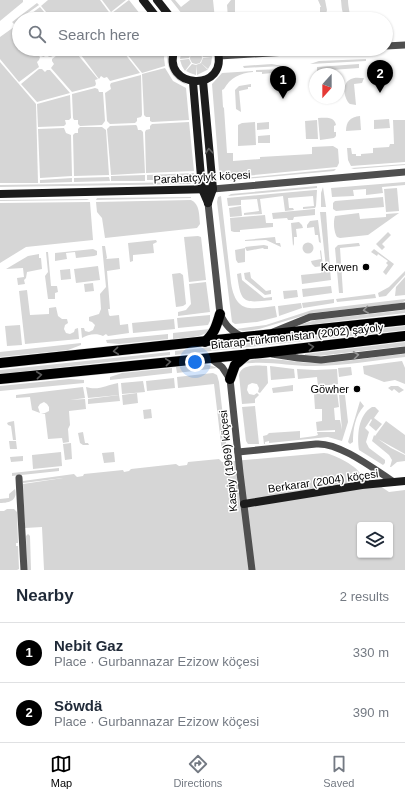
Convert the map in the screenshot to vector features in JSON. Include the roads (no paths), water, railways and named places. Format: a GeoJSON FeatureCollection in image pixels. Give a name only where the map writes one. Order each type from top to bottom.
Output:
{"type":"FeatureCollection","features":[{"type":"Feature","properties":{"kind":"main road"},"geometry":{"type":"LineString","coordinates":[[205,342],[214,332],[220,314]]}},
{"type":"Feature","properties":{"kind":"main road","name":"Bitarap Türkmenistan (2002) şaýoly"},"geometry":{"type":"LineString","coordinates":[[0,363],[405,320]]}},
{"type":"Feature","properties":{"kind":"main road","name":"Bitarap Türkmenistan (2002) şaýoly"},"geometry":{"type":"LineString","coordinates":[[0,379],[262,353],[405,336]]}},
{"type":"Feature","properties":{"kind":"main road"},"geometry":{"type":"LineString","coordinates":[[230,379],[235,365],[249,354]]}},
{"type":"Feature","properties":{"kind":"street"},"geometry":{"type":"LineString","coordinates":[[143,0],[152,12]]}},
{"type":"Feature","properties":{"kind":"street"},"geometry":{"type":"LineString","coordinates":[[156,0],[166,12]]}},
{"type":"Feature","properties":{"kind":"street"},"geometry":{"type":"LineString","coordinates":[[393,46],[405,45]]}},
{"type":"Feature","properties":{"kind":"street"},"geometry":{"type":"LineString","coordinates":[[173,56],[176,71],[181,76],[193,82],[203,81],[214,73],[218,67],[218,56]]}},
{"type":"Feature","properties":{"kind":"street"},"geometry":{"type":"LineString","coordinates":[[203,81],[213,189],[208,203]]}},
{"type":"Feature","properties":{"kind":"street"},"geometry":{"type":"LineString","coordinates":[[193,82],[202,189],[208,203],[220,314],[227,327],[234,333],[244,338]]}},
{"type":"Feature","properties":{"kind":"street","name":"Parahatçylyk köçesi"},"geometry":{"type":"LineString","coordinates":[[0,194],[213,189],[405,172]]}},
{"type":"Feature","properties":{"kind":"street"},"geometry":{"type":"LineString","coordinates":[[262,336],[310,317],[405,306]]}},
{"type":"Feature","properties":{"kind":"street"},"geometry":{"type":"LineString","coordinates":[[262,353],[311,360],[405,350]]}},
{"type":"Feature","properties":{"kind":"street"},"geometry":{"type":"LineString","coordinates":[[210,358],[222,367],[230,379]]}},
{"type":"Feature","properties":{"kind":"street","name":"Kaspiy (1969) köçesi"},"geometry":{"type":"LineString","coordinates":[[230,379],[252,570]]}},
{"type":"Feature","properties":{"kind":"street"},"geometry":{"type":"LineString","coordinates":[[238,452],[316,444],[328,445],[339,448],[394,482]]}},
{"type":"Feature","properties":{"kind":"street"},"geometry":{"type":"LineString","coordinates":[[19,478],[24,570]]}},
{"type":"Feature","properties":{"kind":"street","name":"Berkarar (2004) köçesi"},"geometry":{"type":"LineString","coordinates":[[244,504],[405,481]]}},
{"type":"Feature","properties":{"kind":"place","name":"Söwdä"},"geometry":{"type":"Point","coordinates":[380,93]}},
{"type":"Feature","properties":{"kind":"place","name":"Nebit Gaz"},"geometry":{"type":"Point","coordinates":[283,99]}},
{"type":"Feature","properties":{"kind":"place","name":"Kerwen"},"geometry":{"type":"Point","coordinates":[366,267]}},
{"type":"Feature","properties":{"kind":"place","name":"Göwher"},"geometry":{"type":"Point","coordinates":[357,389]}}]}
